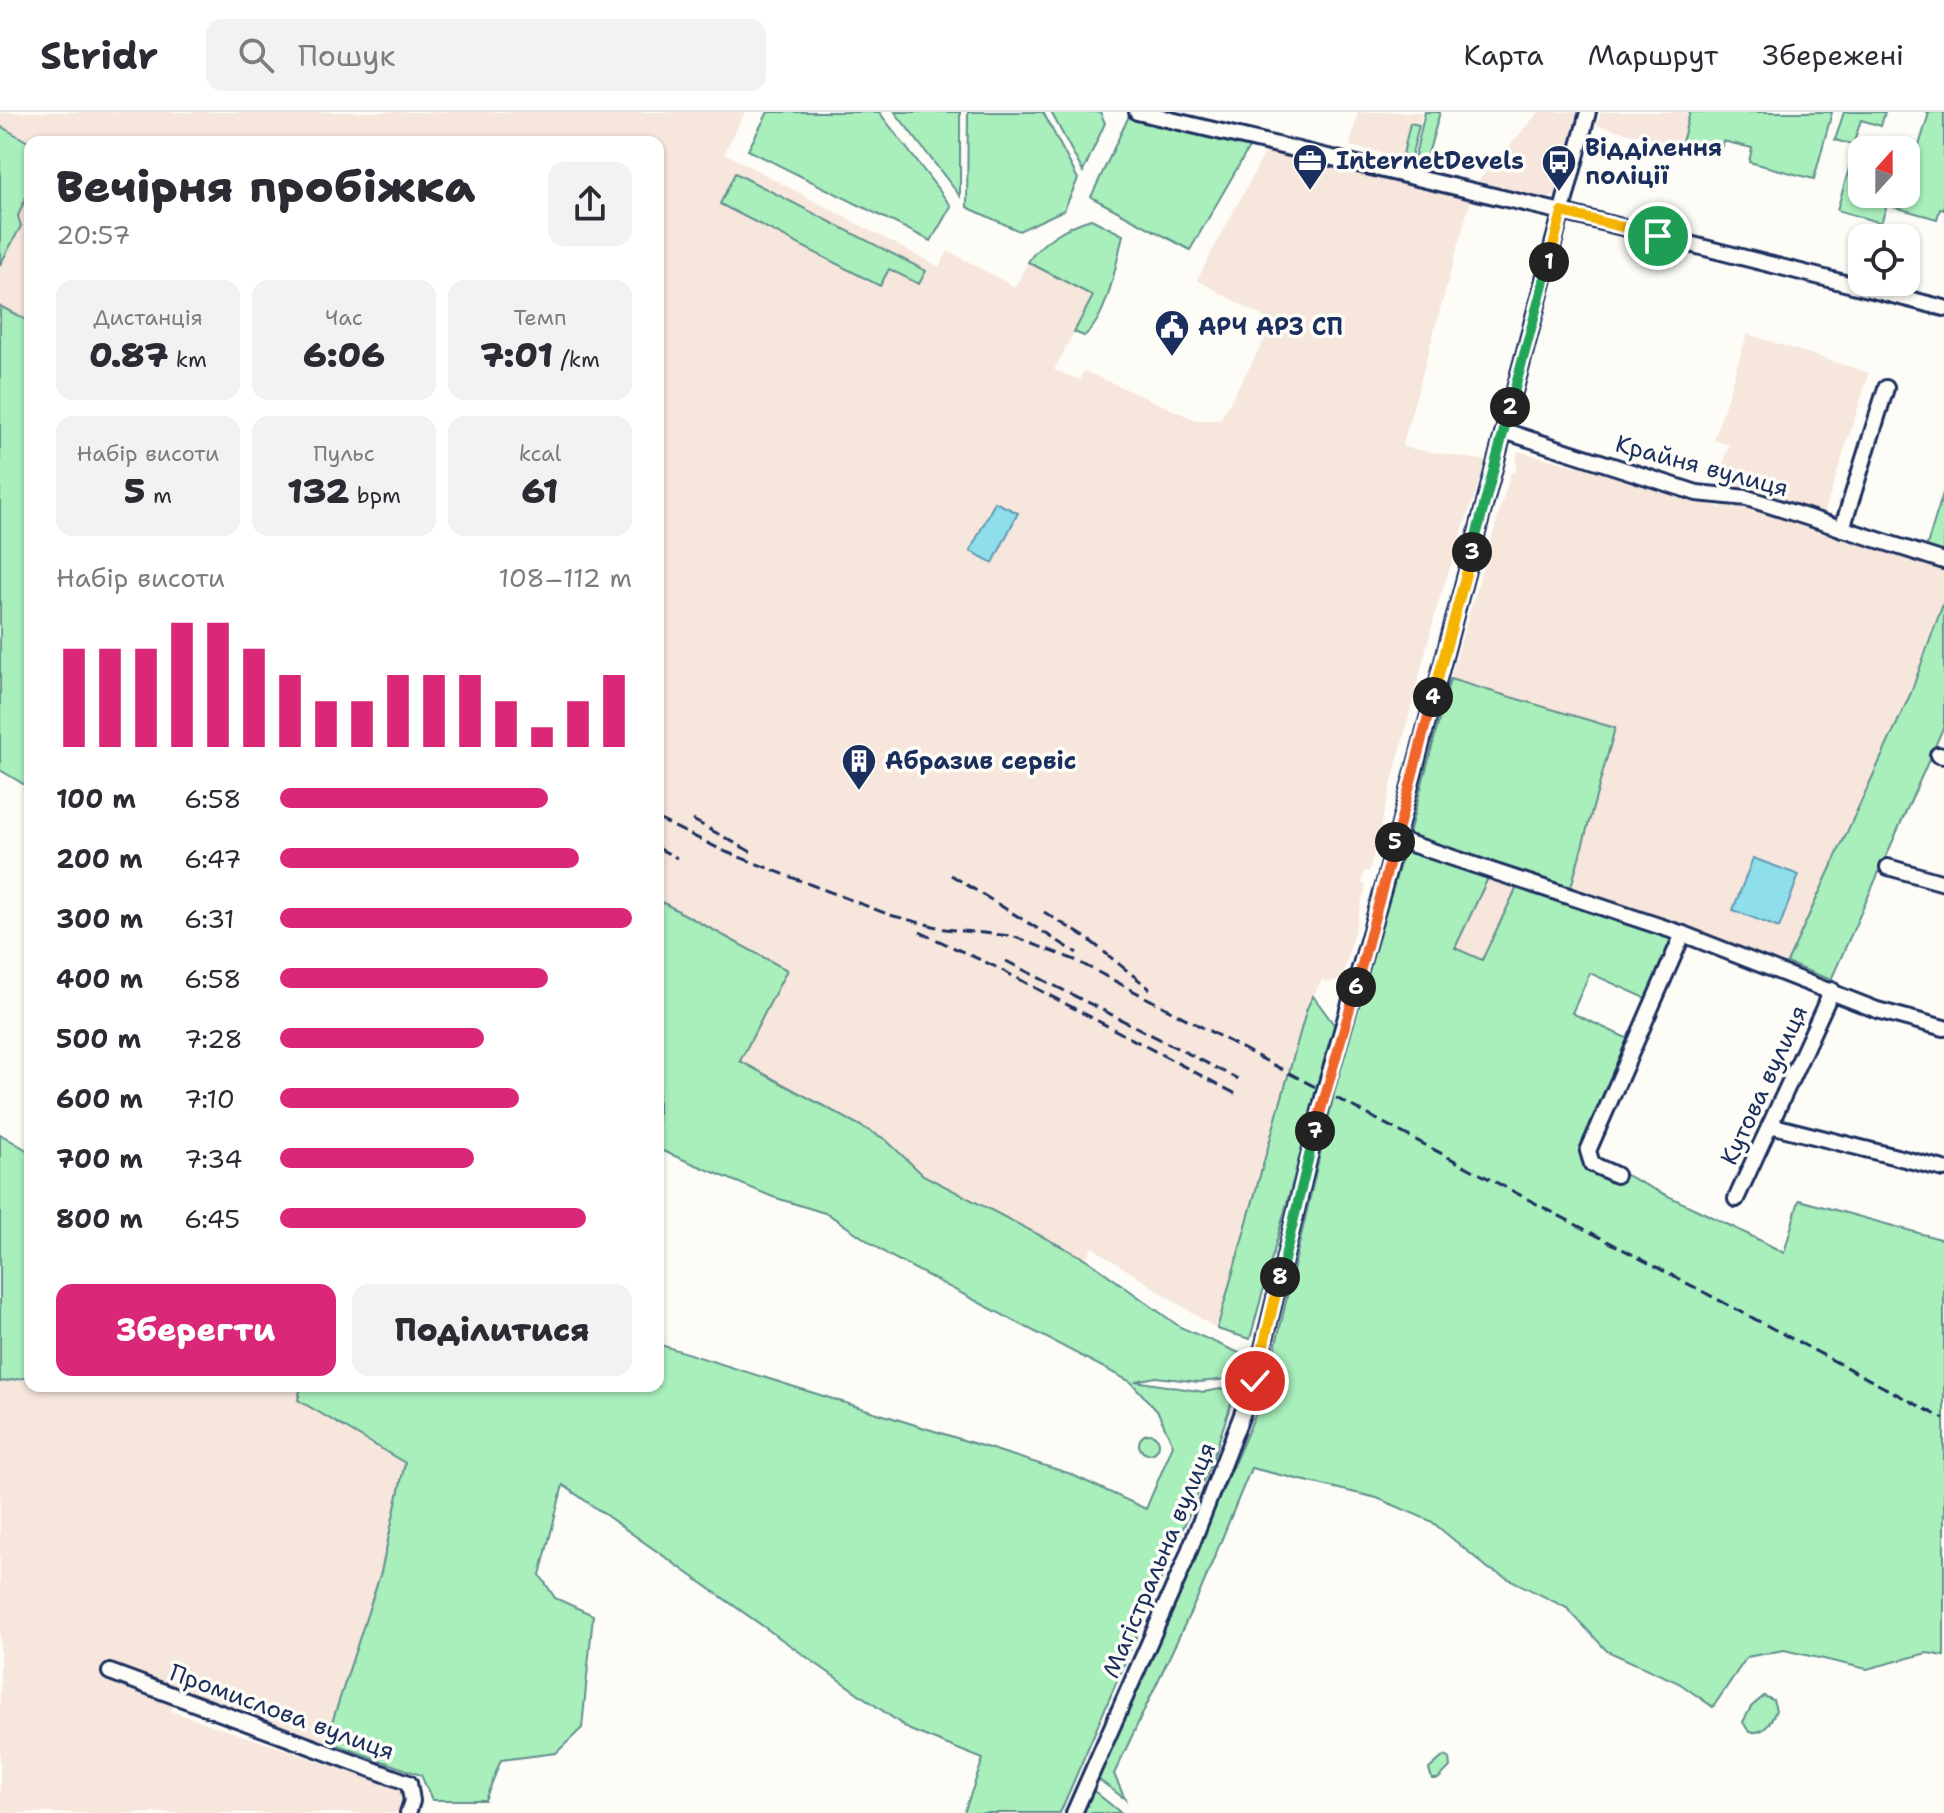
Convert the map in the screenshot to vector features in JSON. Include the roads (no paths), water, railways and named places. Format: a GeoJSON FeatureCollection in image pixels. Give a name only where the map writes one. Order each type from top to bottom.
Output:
{"type":"FeatureCollection","features":[{"type":"Feature","properties":{"kind":"street"},"geometry":{"type":"LineString","coordinates":[[1137,112],[1562,212],[1944,308]]}},
{"type":"Feature","properties":{"kind":"street","name":"Магістральна вулиця"},"geometry":{"type":"LineString","coordinates":[[1074,1813],[1184,1564],[1255,1381],[1325,1090],[1396,839],[1588,112]]}},
{"type":"Feature","properties":{"kind":"street"},"geometry":{"type":"LineString","coordinates":[[1842,529],[1886,388]]}},
{"type":"Feature","properties":{"kind":"street","name":"Крайня вулиця"},"geometry":{"type":"LineString","coordinates":[[1504,431],[1697,493],[1747,498],[1944,561]]}},
{"type":"Feature","properties":{"kind":"street"},"geometry":{"type":"LineString","coordinates":[[1396,839],[1683,934],[1877,1010],[1944,1028]]}},
{"type":"Feature","properties":{"kind":"street"},"geometry":{"type":"LineString","coordinates":[[1888,867],[1944,883]]}},
{"type":"Feature","properties":{"kind":"street"},"geometry":{"type":"LineString","coordinates":[[1616,1175],[1592,1164],[1588,1151],[1683,934]]}},
{"type":"Feature","properties":{"kind":"street","name":"Кутова вулиця"},"geometry":{"type":"LineString","coordinates":[[1736,1199],[1832,990]]}},
{"type":"Feature","properties":{"kind":"street"},"geometry":{"type":"LineString","coordinates":[[1770,1125],[1944,1169]]}},
{"type":"Feature","properties":{"kind":"street","name":"Промислова вулиця"},"geometry":{"type":"LineString","coordinates":[[110,1672],[409,1783],[412,1801],[408,1813]]}},
{"type":"Feature","properties":{"kind":"water"},"geometry":{"type":"Polygon","coordinates":[[[995,502],[1018,513],[993,563],[970,551],[995,502]]]}},
{"type":"Feature","properties":{"kind":"water"},"geometry":{"type":"Polygon","coordinates":[[[1753,858],[1799,875],[1779,928],[1733,910],[1753,858]]]}},
{"type":"Feature","properties":{"kind":"railway"},"geometry":{"type":"LineString","coordinates":[[693,820],[753,853]]}},
{"type":"Feature","properties":{"kind":"railway"},"geometry":{"type":"LineString","coordinates":[[664,822],[726,852],[890,915],[945,929],[1012,936],[1075,960],[1944,1419]]}},
{"type":"Feature","properties":{"kind":"railway"},"geometry":{"type":"LineString","coordinates":[[664,851],[677,858]]}},
{"type":"Feature","properties":{"kind":"railway"},"geometry":{"type":"LineString","coordinates":[[951,875],[1077,953]]}},
{"type":"Feature","properties":{"kind":"railway"},"geometry":{"type":"LineString","coordinates":[[1044,912],[1088,939],[1150,989]]}},
{"type":"Feature","properties":{"kind":"railway"},"geometry":{"type":"LineString","coordinates":[[920,932],[996,967],[1236,1094]]}},
{"type":"Feature","properties":{"kind":"railway"},"geometry":{"type":"LineString","coordinates":[[1006,961],[1238,1079]]}},
{"type":"Feature","properties":{"kind":"place","name":"InternetDevels"},"geometry":{"type":"Point","coordinates":[1310,192]}},
{"type":"Feature","properties":{"kind":"place","name":"Відділення поліції"},"geometry":{"type":"Point","coordinates":[1559,193]}},
{"type":"Feature","properties":{"kind":"place","name":"АРЧ АРЗ СП"},"geometry":{"type":"Point","coordinates":[1172,358]}},
{"type":"Feature","properties":{"kind":"place","name":"Абразив сервіс"},"geometry":{"type":"Point","coordinates":[859,792]}}]}
